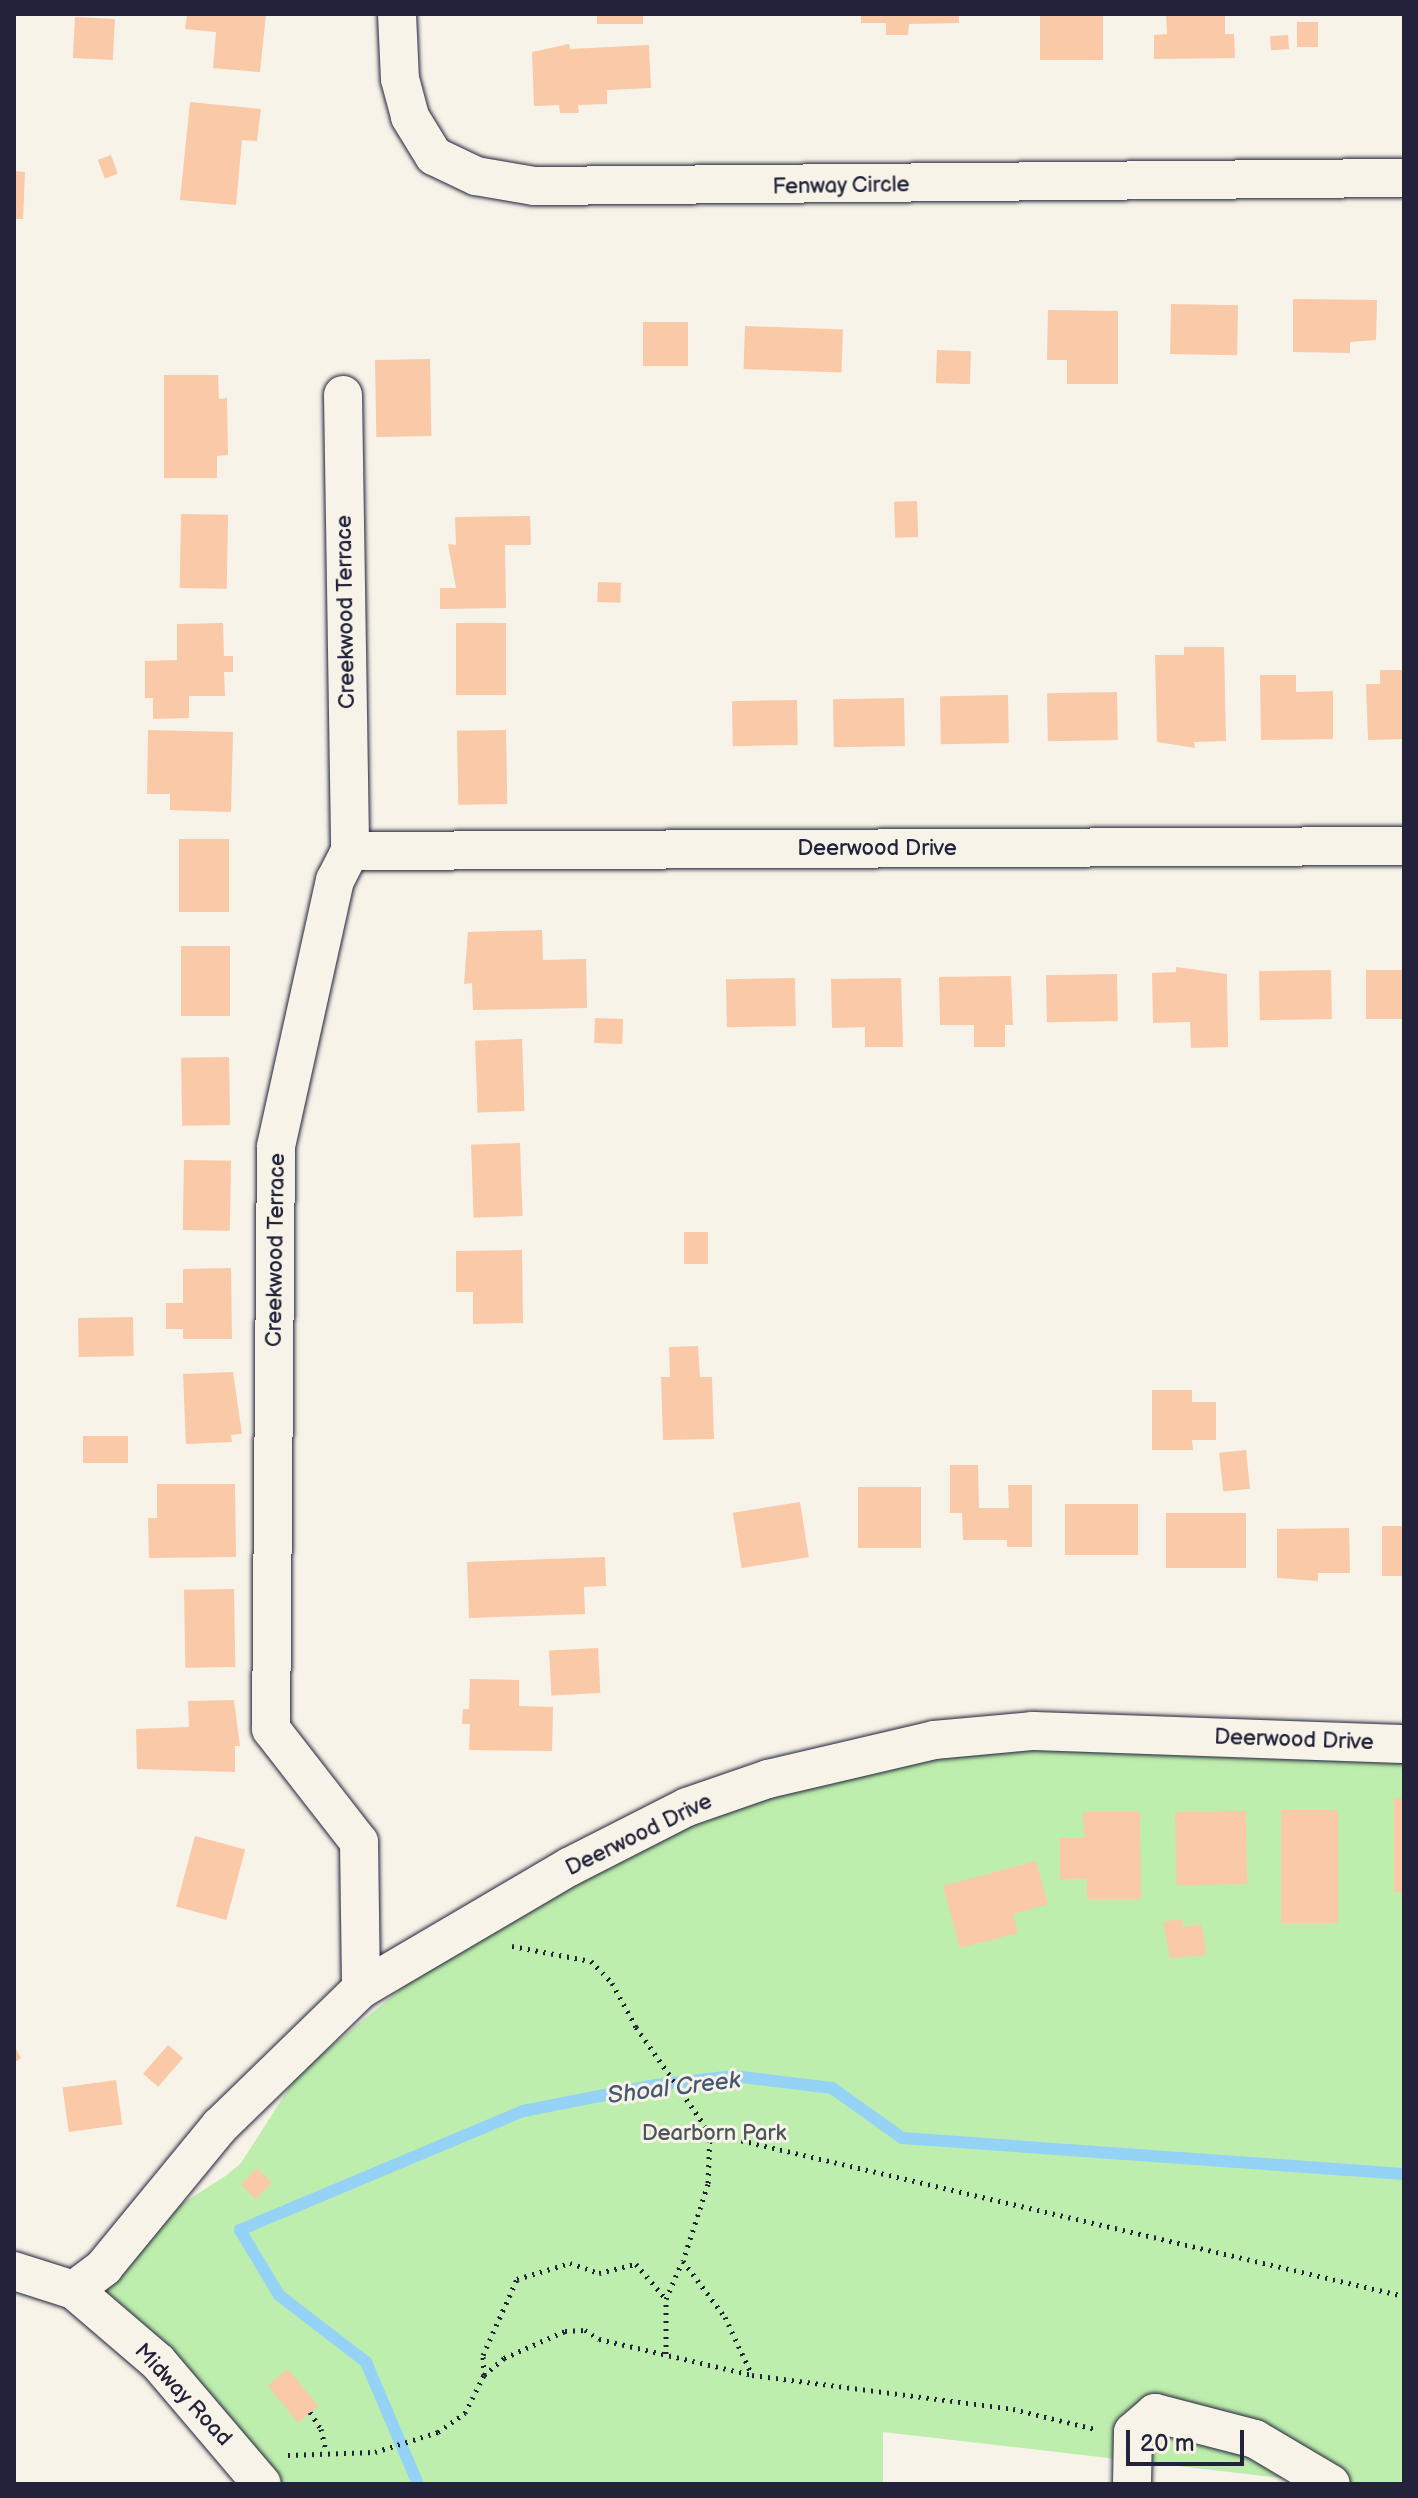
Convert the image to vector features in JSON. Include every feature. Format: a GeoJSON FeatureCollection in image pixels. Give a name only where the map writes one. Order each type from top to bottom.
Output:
{"type":"FeatureCollection","features":[{"type":"Feature","properties":{"kind":"street","name":"Fenway Circle"},"geometry":{"type":"LineString","coordinates":[[397,14],[406,104],[434,156],[476,176],[534,186],[1404,178]]}},
{"type":"Feature","properties":{"kind":"street","name":"Creekwood Terrace"},"geometry":{"type":"LineString","coordinates":[[343,395],[350,851],[335,880],[276,1147],[271,1729],[359,1842],[361,1989]]}},
{"type":"Feature","properties":{"kind":"street","name":"Deerwood Drive"},"geometry":{"type":"LineString","coordinates":[[350,851],[1404,846]]}},
{"type":"Feature","properties":{"kind":"street","name":"Deerwood Drive"},"geometry":{"type":"LineString","coordinates":[[74,2290],[104,2267],[220,2126],[361,1989],[569,1867],[687,1807],[768,1779],[934,1740],[1032,1731],[1404,1744]]}},
{"type":"Feature","properties":{"kind":"street","name":"Midway Road"},"geometry":{"type":"LineString","coordinates":[[14,2271],[74,2290],[158,2362],[257,2478]]}},
{"type":"Feature","properties":{"kind":"street"},"geometry":{"type":"LineString","coordinates":[[1132,2484],[1133,2432],[1155,2413],[1255,2439],[1331,2484]]}},
{"type":"Feature","properties":{"kind":"path"},"geometry":{"type":"LineString","coordinates":[[473,1925],[481,1940],[591,1961],[612,1983],[636,2027],[710,2133],[708,2184],[683,2261],[666,2299],[666,2354]]}},
{"type":"Feature","properties":{"kind":"path"},"geometry":{"type":"LineString","coordinates":[[710,2133],[1404,2296]]}},
{"type":"Feature","properties":{"kind":"path"},"geometry":{"type":"LineString","coordinates":[[683,2261],[725,2317],[752,2375]]}},
{"type":"Feature","properties":{"kind":"path"},"geometry":{"type":"LineString","coordinates":[[484,2375],[483,2355],[517,2279],[570,2263],[599,2273],[636,2264],[666,2299]]}},
{"type":"Feature","properties":{"kind":"path"},"geometry":{"type":"LineString","coordinates":[[257,2478],[274,2457],[326,2450],[375,2452],[438,2432],[465,2413],[484,2375],[504,2358],[565,2331],[585,2330],[599,2339],[752,2375],[1013,2409],[1103,2431],[1133,2432]]}},
{"type":"Feature","properties":{"kind":"path"},"geometry":{"type":"LineString","coordinates":[[310,2412],[321,2429],[326,2450]]}},
{"type":"Feature","properties":{"kind":"green space","name":"Dearborn Park"},"geometry":{"type":"Polygon","coordinates":[[[917,1730],[1404,1737],[1404,2484],[1333,2484],[883,2432],[883,2484],[264,2484],[81,2268],[241,2163],[298,2074],[571,1848],[917,1730]]]}},
{"type":"Feature","properties":{"kind":"building"},"geometry":{"type":"Polygon","coordinates":[[[187,14],[266,14],[260,72],[213,68],[216,32],[185,29],[187,14]]]}},
{"type":"Feature","properties":{"kind":"building"},"geometry":{"type":"Polygon","coordinates":[[[597,14],[643,14],[643,24],[597,24],[597,14]]]}},
{"type":"Feature","properties":{"kind":"building"},"geometry":{"type":"Polygon","coordinates":[[[861,14],[959,14],[959,23],[909,24],[908,35],[886,35],[886,23],[861,23],[861,14]]]}},
{"type":"Feature","properties":{"kind":"building"},"geometry":{"type":"Polygon","coordinates":[[[1040,14],[1103,14],[1103,60],[1040,60],[1040,14]]]}},
{"type":"Feature","properties":{"kind":"building"},"geometry":{"type":"Polygon","coordinates":[[[1166,14],[1225,14],[1225,34],[1234,34],[1235,58],[1154,59],[1154,35],[1167,34],[1166,14]]]}},
{"type":"Feature","properties":{"kind":"building"},"geometry":{"type":"Polygon","coordinates":[[[75,17],[115,19],[113,60],[73,58],[75,17]]]}},
{"type":"Feature","properties":{"kind":"building"},"geometry":{"type":"Polygon","coordinates":[[[1297,22],[1318,22],[1318,47],[1297,47],[1297,22]]]}},
{"type":"Feature","properties":{"kind":"building"},"geometry":{"type":"Polygon","coordinates":[[[1288,35],[1289,49],[1271,50],[1270,36],[1288,35]]]}},
{"type":"Feature","properties":{"kind":"building"},"geometry":{"type":"Polygon","coordinates":[[[569,44],[570,49],[649,45],[651,88],[607,90],[607,104],[578,105],[579,113],[560,113],[559,105],[534,106],[532,52],[569,44]]]}},
{"type":"Feature","properties":{"kind":"building"},"geometry":{"type":"Polygon","coordinates":[[[190,102],[261,109],[257,141],[242,140],[236,205],[180,200],[190,102]]]}},
{"type":"Feature","properties":{"kind":"building"},"geometry":{"type":"Polygon","coordinates":[[[111,155],[118,174],[105,179],[98,160],[111,155]]]}},
{"type":"Feature","properties":{"kind":"building"},"geometry":{"type":"Polygon","coordinates":[[[14,171],[25,172],[23,219],[14,219],[14,171]]]}},
{"type":"Feature","properties":{"kind":"building"},"geometry":{"type":"Polygon","coordinates":[[[1293,299],[1377,300],[1376,340],[1350,342],[1350,353],[1293,352],[1293,299]]]}},
{"type":"Feature","properties":{"kind":"building"},"geometry":{"type":"Polygon","coordinates":[[[1171,304],[1238,305],[1237,355],[1170,354],[1171,304]]]}},
{"type":"Feature","properties":{"kind":"building"},"geometry":{"type":"Polygon","coordinates":[[[1048,310],[1118,311],[1118,384],[1067,384],[1067,360],[1047,360],[1048,310]]]}},
{"type":"Feature","properties":{"kind":"building"},"geometry":{"type":"Polygon","coordinates":[[[643,322],[688,322],[688,366],[643,366],[643,322]]]}},
{"type":"Feature","properties":{"kind":"building"},"geometry":{"type":"Polygon","coordinates":[[[745,326],[843,329],[841,372],[743,369],[745,326]]]}},
{"type":"Feature","properties":{"kind":"building"},"geometry":{"type":"Polygon","coordinates":[[[937,350],[971,351],[970,384],[936,383],[937,350]]]}},
{"type":"Feature","properties":{"kind":"building"},"geometry":{"type":"Polygon","coordinates":[[[430,359],[431,436],[376,437],[375,360],[430,359]]]}},
{"type":"Feature","properties":{"kind":"building"},"geometry":{"type":"Polygon","coordinates":[[[164,375],[218,375],[219,399],[227,398],[228,455],[217,456],[217,478],[164,478],[164,375]]]}},
{"type":"Feature","properties":{"kind":"building"},"geometry":{"type":"Polygon","coordinates":[[[917,501],[918,537],[895,538],[894,502],[917,501]]]}},
{"type":"Feature","properties":{"kind":"building"},"geometry":{"type":"Polygon","coordinates":[[[181,514],[228,515],[227,589],[180,588],[181,514]]]}},
{"type":"Feature","properties":{"kind":"building"},"geometry":{"type":"Polygon","coordinates":[[[530,516],[531,545],[505,545],[506,608],[440,609],[440,588],[456,588],[448,544],[456,545],[455,517],[530,516]]]}},
{"type":"Feature","properties":{"kind":"building"},"geometry":{"type":"Polygon","coordinates":[[[598,582],[621,583],[620,603],[597,602],[598,582]]]}},
{"type":"Feature","properties":{"kind":"building"},"geometry":{"type":"Polygon","coordinates":[[[223,623],[224,656],[233,656],[233,672],[224,672],[225,696],[189,696],[189,718],[153,719],[153,698],[145,698],[145,661],[177,660],[177,624],[223,623]]]}},
{"type":"Feature","properties":{"kind":"building"},"geometry":{"type":"Polygon","coordinates":[[[456,623],[506,623],[506,695],[456,695],[456,623]]]}},
{"type":"Feature","properties":{"kind":"building"},"geometry":{"type":"Polygon","coordinates":[[[1184,647],[1224,647],[1226,741],[1194,742],[1195,748],[1157,742],[1155,655],[1184,655],[1184,647]]]}},
{"type":"Feature","properties":{"kind":"building"},"geometry":{"type":"Polygon","coordinates":[[[1380,670],[1403,670],[1404,739],[1368,740],[1366,684],[1380,684],[1380,670]]]}},
{"type":"Feature","properties":{"kind":"building"},"geometry":{"type":"Polygon","coordinates":[[[1260,675],[1296,675],[1296,692],[1333,691],[1333,739],[1261,740],[1260,675]]]}},
{"type":"Feature","properties":{"kind":"building"},"geometry":{"type":"Polygon","coordinates":[[[1117,692],[1118,740],[1048,741],[1047,693],[1117,692]]]}},
{"type":"Feature","properties":{"kind":"building"},"geometry":{"type":"Polygon","coordinates":[[[1008,695],[1009,743],[941,744],[940,696],[1008,695]]]}},
{"type":"Feature","properties":{"kind":"building"},"geometry":{"type":"Polygon","coordinates":[[[904,698],[905,746],[834,747],[833,699],[904,698]]]}},
{"type":"Feature","properties":{"kind":"building"},"geometry":{"type":"Polygon","coordinates":[[[797,700],[798,745],[733,746],[732,701],[797,700]]]}},
{"type":"Feature","properties":{"kind":"building"},"geometry":{"type":"Polygon","coordinates":[[[148,730],[233,732],[231,812],[170,810],[170,794],[147,794],[148,730]]]}},
{"type":"Feature","properties":{"kind":"building"},"geometry":{"type":"Polygon","coordinates":[[[506,730],[507,804],[458,805],[457,731],[506,730]]]}},
{"type":"Feature","properties":{"kind":"building"},"geometry":{"type":"Polygon","coordinates":[[[179,839],[229,839],[229,912],[179,912],[179,839]]]}},
{"type":"Feature","properties":{"kind":"building"},"geometry":{"type":"Polygon","coordinates":[[[542,930],[543,960],[586,959],[587,1008],[473,1010],[472,983],[464,984],[468,932],[542,930]]]}},
{"type":"Feature","properties":{"kind":"building"},"geometry":{"type":"Polygon","coordinates":[[[181,946],[230,946],[230,1016],[181,1016],[181,946]]]}},
{"type":"Feature","properties":{"kind":"building"},"geometry":{"type":"Polygon","coordinates":[[[1176,967],[1227,974],[1228,1047],[1191,1048],[1190,1022],[1153,1023],[1152,973],[1176,972],[1176,967]]]}},
{"type":"Feature","properties":{"kind":"building"},"geometry":{"type":"Polygon","coordinates":[[[1331,970],[1332,1019],[1260,1020],[1259,971],[1331,970]]]}},
{"type":"Feature","properties":{"kind":"building"},"geometry":{"type":"Polygon","coordinates":[[[1366,970],[1404,970],[1404,1019],[1366,1019],[1366,970]]]}},
{"type":"Feature","properties":{"kind":"building"},"geometry":{"type":"Polygon","coordinates":[[[1117,974],[1118,1021],[1047,1022],[1046,975],[1117,974]]]}},
{"type":"Feature","properties":{"kind":"building"},"geometry":{"type":"Polygon","coordinates":[[[1011,976],[1013,1025],[1005,1025],[1005,1047],[974,1047],[974,1025],[940,1025],[939,977],[1011,976]]]}},
{"type":"Feature","properties":{"kind":"building"},"geometry":{"type":"Polygon","coordinates":[[[795,978],[796,1026],[727,1027],[726,979],[795,978]]]}},
{"type":"Feature","properties":{"kind":"building"},"geometry":{"type":"Polygon","coordinates":[[[901,978],[903,1047],[865,1047],[865,1027],[832,1028],[831,979],[901,978]]]}},
{"type":"Feature","properties":{"kind":"building"},"geometry":{"type":"Polygon","coordinates":[[[595,1018],[623,1019],[622,1044],[594,1043],[595,1018]]]}},
{"type":"Feature","properties":{"kind":"building"},"geometry":{"type":"Polygon","coordinates":[[[522,1039],[525,1111],[478,1113],[475,1041],[522,1039]]]}},
{"type":"Feature","properties":{"kind":"building"},"geometry":{"type":"Polygon","coordinates":[[[229,1057],[230,1125],[182,1126],[181,1058],[229,1057]]]}},
{"type":"Feature","properties":{"kind":"building"},"geometry":{"type":"Polygon","coordinates":[[[520,1143],[523,1216],[474,1218],[471,1145],[520,1143]]]}},
{"type":"Feature","properties":{"kind":"building"},"geometry":{"type":"Polygon","coordinates":[[[184,1160],[231,1161],[230,1231],[183,1230],[184,1160]]]}},
{"type":"Feature","properties":{"kind":"building"},"geometry":{"type":"Polygon","coordinates":[[[684,1232],[708,1232],[708,1264],[684,1264],[684,1232]]]}},
{"type":"Feature","properties":{"kind":"building"},"geometry":{"type":"Polygon","coordinates":[[[522,1250],[523,1323],[473,1324],[473,1292],[456,1292],[456,1251],[522,1250]]]}},
{"type":"Feature","properties":{"kind":"building"},"geometry":{"type":"Polygon","coordinates":[[[231,1268],[232,1339],[183,1339],[183,1329],[166,1329],[166,1303],[183,1303],[183,1269],[231,1268]]]}},
{"type":"Feature","properties":{"kind":"building"},"geometry":{"type":"Polygon","coordinates":[[[133,1317],[134,1356],[79,1357],[78,1318],[133,1317]]]}},
{"type":"Feature","properties":{"kind":"building"},"geometry":{"type":"Polygon","coordinates":[[[698,1346],[700,1377],[712,1377],[714,1439],[663,1440],[661,1377],[670,1377],[669,1347],[698,1346]]]}},
{"type":"Feature","properties":{"kind":"building"},"geometry":{"type":"Polygon","coordinates":[[[233,1372],[242,1434],[231,1435],[232,1442],[186,1444],[183,1374],[233,1372]]]}},
{"type":"Feature","properties":{"kind":"building"},"geometry":{"type":"Polygon","coordinates":[[[1152,1390],[1192,1390],[1192,1402],[1216,1402],[1216,1440],[1192,1440],[1193,1450],[1152,1450],[1152,1390]]]}},
{"type":"Feature","properties":{"kind":"building"},"geometry":{"type":"Polygon","coordinates":[[[83,1436],[128,1436],[128,1463],[83,1463],[83,1436]]]}},
{"type":"Feature","properties":{"kind":"building"},"geometry":{"type":"Polygon","coordinates":[[[1246,1450],[1250,1489],[1223,1492],[1219,1453],[1246,1450]]]}},
{"type":"Feature","properties":{"kind":"building"},"geometry":{"type":"Polygon","coordinates":[[[950,1465],[978,1465],[979,1508],[1009,1508],[1008,1485],[1032,1485],[1032,1547],[1007,1547],[1007,1540],[963,1540],[962,1513],[950,1513],[950,1465]]]}},
{"type":"Feature","properties":{"kind":"building"},"geometry":{"type":"Polygon","coordinates":[[[157,1484],[235,1484],[236,1557],[149,1558],[148,1518],[157,1518],[157,1484]]]}},
{"type":"Feature","properties":{"kind":"building"},"geometry":{"type":"Polygon","coordinates":[[[858,1487],[921,1487],[921,1548],[858,1548],[858,1487]]]}},
{"type":"Feature","properties":{"kind":"building"},"geometry":{"type":"Polygon","coordinates":[[[800,1502],[809,1557],[742,1568],[733,1513],[800,1502]]]}},
{"type":"Feature","properties":{"kind":"building"},"geometry":{"type":"Polygon","coordinates":[[[1065,1504],[1138,1504],[1138,1555],[1065,1555],[1065,1504]]]}},
{"type":"Feature","properties":{"kind":"building"},"geometry":{"type":"Polygon","coordinates":[[[1166,1513],[1246,1513],[1246,1568],[1166,1568],[1166,1513]]]}},
{"type":"Feature","properties":{"kind":"building"},"geometry":{"type":"Polygon","coordinates":[[[1382,1526],[1404,1526],[1404,1576],[1382,1576],[1382,1526]]]}},
{"type":"Feature","properties":{"kind":"building"},"geometry":{"type":"Polygon","coordinates":[[[1349,1528],[1350,1573],[1318,1573],[1318,1581],[1277,1578],[1277,1529],[1349,1528]]]}},
{"type":"Feature","properties":{"kind":"building"},"geometry":{"type":"Polygon","coordinates":[[[605,1557],[606,1586],[584,1587],[585,1614],[469,1618],[467,1562],[605,1557]]]}},
{"type":"Feature","properties":{"kind":"building"},"geometry":{"type":"Polygon","coordinates":[[[234,1589],[235,1667],[185,1668],[184,1590],[234,1589]]]}},
{"type":"Feature","properties":{"kind":"building"},"geometry":{"type":"Polygon","coordinates":[[[598,1648],[600,1693],[551,1696],[549,1651],[598,1648]]]}},
{"type":"Feature","properties":{"kind":"building"},"geometry":{"type":"Polygon","coordinates":[[[470,1679],[519,1680],[519,1706],[553,1707],[552,1751],[469,1750],[470,1724],[462,1724],[463,1709],[469,1709],[470,1679]]]}},
{"type":"Feature","properties":{"kind":"building"},"geometry":{"type":"Polygon","coordinates":[[[234,1700],[240,1746],[235,1746],[235,1772],[137,1769],[136,1729],[189,1727],[188,1701],[234,1700]]]}},
{"type":"Feature","properties":{"kind":"building"},"geometry":{"type":"Polygon","coordinates":[[[1394,1798],[1404,1798],[1404,1892],[1394,1892],[1394,1798]]]}},
{"type":"Feature","properties":{"kind":"building"},"geometry":{"type":"Polygon","coordinates":[[[1281,1810],[1338,1810],[1338,1923],[1281,1923],[1281,1810]]]}},
{"type":"Feature","properties":{"kind":"building"},"geometry":{"type":"Polygon","coordinates":[[[1246,1811],[1247,1884],[1176,1885],[1175,1812],[1246,1811]]]}},
{"type":"Feature","properties":{"kind":"building"},"geometry":{"type":"Polygon","coordinates":[[[1083,1812],[1140,1812],[1141,1899],[1087,1899],[1087,1879],[1060,1879],[1060,1838],[1084,1838],[1083,1812]]]}},
{"type":"Feature","properties":{"kind":"building"},"geometry":{"type":"Polygon","coordinates":[[[195,1836],[245,1849],[226,1920],[176,1907],[195,1836]]]}},
{"type":"Feature","properties":{"kind":"building"},"geometry":{"type":"Polygon","coordinates":[[[1036,1861],[1048,1904],[1013,1914],[1018,1933],[960,1948],[943,1886],[1036,1861]]]}},
{"type":"Feature","properties":{"kind":"building"},"geometry":{"type":"Polygon","coordinates":[[[1182,1919],[1183,1927],[1201,1924],[1207,1955],[1170,1958],[1163,1922],[1182,1919]]]}},
{"type":"Feature","properties":{"kind":"building"},"geometry":{"type":"Polygon","coordinates":[[[14,2045],[21,2058],[14,2063],[14,2045]]]}},
{"type":"Feature","properties":{"kind":"building"},"geometry":{"type":"Polygon","coordinates":[[[168,2045],[183,2058],[158,2087],[143,2074],[168,2045]]]}},
{"type":"Feature","properties":{"kind":"building"},"geometry":{"type":"Polygon","coordinates":[[[116,2080],[122,2125],[69,2132],[63,2088],[116,2080]]]}},
{"type":"Feature","properties":{"kind":"building"},"geometry":{"type":"Polygon","coordinates":[[[257,2168],[272,2183],[256,2199],[241,2184],[257,2168]]]}},
{"type":"Feature","properties":{"kind":"building"},"geometry":{"type":"Polygon","coordinates":[[[288,2369],[318,2406],[298,2423],[268,2385],[288,2369]]]}},
{"type":"Feature","properties":{"kind":"waterway","name":"Shoal Creek"},"geometry":{"type":"LineString","coordinates":[[418,2484],[366,2362],[279,2295],[240,2230],[523,2111],[655,2085],[734,2076],[832,2088],[902,2138],[1404,2174]]}}]}
